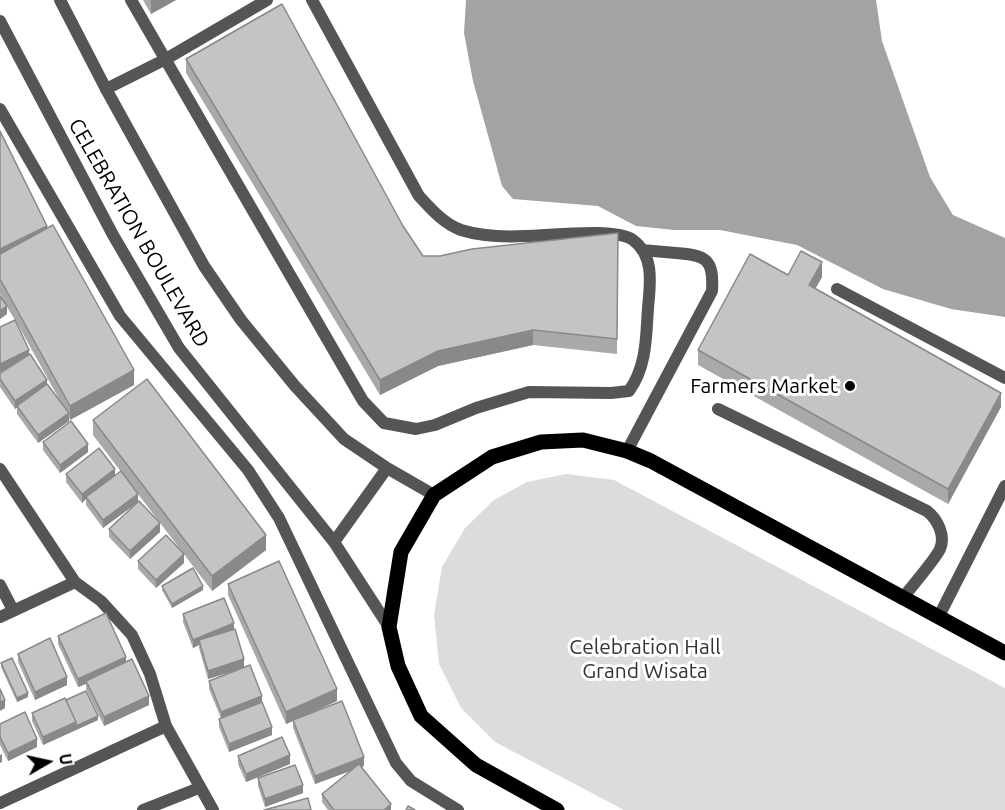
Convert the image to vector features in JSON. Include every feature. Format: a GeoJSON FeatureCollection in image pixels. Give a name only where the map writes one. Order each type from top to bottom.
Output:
{"type":"FeatureCollection","features":[{"type":"Feature","properties":{"kind":"main road"},"geometry":{"type":"LineString","coordinates":[[556,810],[476,765],[422,716],[398,666],[389,627],[401,552],[434,495],[492,457],[541,442],[583,440],[627,451],[651,461],[1005,653]]}},
{"type":"Feature","properties":{"kind":"street","name":"CELEBRATION BOULEVARD"},"geometry":{"type":"LineString","coordinates":[[60,0],[106,89],[204,266],[241,320],[295,386],[344,439],[387,468],[434,495]]}},
{"type":"Feature","properties":{"kind":"street"},"geometry":{"type":"LineString","coordinates":[[131,0],[363,401],[384,423],[416,429],[435,425],[476,408],[529,392],[611,393],[629,391],[636,382],[643,362],[651,274],[642,250],[632,239],[609,233],[522,237],[490,234],[460,230],[436,215],[419,196],[312,0]]}},
{"type":"Feature","properties":{"kind":"street"},"geometry":{"type":"LineString","coordinates":[[106,89],[166,59],[267,0]]}},
{"type":"Feature","properties":{"kind":"street","name":"CELEBRATION BOULEVARD"},"geometry":{"type":"LineString","coordinates":[[0,21],[113,235],[179,348],[334,542],[389,627]]}},
{"type":"Feature","properties":{"kind":"street"},"geometry":{"type":"LineString","coordinates":[[0,109],[120,316],[248,470],[279,518],[396,763],[411,782],[458,810]]}},
{"type":"Feature","properties":{"kind":"street"},"geometry":{"type":"LineString","coordinates":[[627,451],[712,291],[713,280],[712,270],[707,261],[699,255],[642,250]]}},
{"type":"Feature","properties":{"kind":"street"},"geometry":{"type":"LineString","coordinates":[[837,289],[1005,378]]}},
{"type":"Feature","properties":{"kind":"street"},"geometry":{"type":"LineString","coordinates":[[718,409],[927,511],[937,519],[941,548],[902,599]]}},
{"type":"Feature","properties":{"kind":"street"},"geometry":{"type":"LineString","coordinates":[[334,542],[387,468]]}},
{"type":"Feature","properties":{"kind":"street"},"geometry":{"type":"LineString","coordinates":[[0,469],[75,582],[101,601],[132,635],[150,674],[166,726],[213,810]]}},
{"type":"Feature","properties":{"kind":"street"},"geometry":{"type":"LineString","coordinates":[[938,618],[1005,486]]}},
{"type":"Feature","properties":{"kind":"street"},"geometry":{"type":"LineString","coordinates":[[0,616],[75,582]]}},
{"type":"Feature","properties":{"kind":"street"},"geometry":{"type":"LineString","coordinates":[[0,585],[13,610]]}},
{"type":"Feature","properties":{"kind":"street"},"geometry":{"type":"LineString","coordinates":[[0,803],[166,726]]}},
{"type":"Feature","properties":{"kind":"street"},"geometry":{"type":"LineString","coordinates":[[143,810],[199,788]]}},
{"type":"Feature","properties":{"kind":"green space","name":"Celebration Hall Grand Wisata"},"geometry":{"type":"Polygon","coordinates":[[[566,474],[614,480],[1005,688],[1005,810],[624,810],[495,742],[461,708],[439,664],[434,615],[442,567],[465,528],[494,500],[527,482],[566,474]]]}},
{"type":"Feature","properties":{"kind":"shaded area"},"geometry":{"type":"Polygon","coordinates":[[[466,0],[876,0],[882,41],[930,177],[953,215],[1005,238],[1005,317],[951,309],[883,289],[797,245],[720,230],[674,230],[636,226],[598,206],[513,199],[502,186],[473,81],[464,33],[466,0]]]}},
{"type":"Feature","properties":{"kind":"building"},"geometry":{"type":"Polygon","coordinates":[[[282,4],[403,226],[423,256],[440,256],[472,249],[618,233],[617,339],[533,330],[438,351],[380,380],[186,59],[282,4]]]}},
{"type":"Feature","properties":{"kind":"building"},"geometry":{"type":"Polygon","coordinates":[[[0,131],[47,226],[0,249],[0,131]]]}},
{"type":"Feature","properties":{"kind":"building"},"geometry":{"type":"Polygon","coordinates":[[[53,225],[134,370],[70,406],[0,279],[0,254],[53,225]]]}},
{"type":"Feature","properties":{"kind":"building","name":"Farmers Market"},"geometry":{"type":"Polygon","coordinates":[[[801,251],[822,262],[809,285],[1001,393],[948,489],[698,350],[750,254],[788,275],[801,251]]]}},
{"type":"Feature","properties":{"kind":"building"},"geometry":{"type":"Polygon","coordinates":[[[0,296],[7,306],[0,311],[0,296]]]}},
{"type":"Feature","properties":{"kind":"building"},"geometry":{"type":"Polygon","coordinates":[[[15,320],[29,350],[0,364],[0,327],[15,320]]]}},
{"type":"Feature","properties":{"kind":"building"},"geometry":{"type":"Polygon","coordinates":[[[30,354],[47,380],[15,401],[0,379],[0,373],[30,354]]]}},
{"type":"Feature","properties":{"kind":"building"},"geometry":{"type":"Polygon","coordinates":[[[147,379],[266,535],[212,576],[93,420],[147,379]]]}},
{"type":"Feature","properties":{"kind":"building"},"geometry":{"type":"Polygon","coordinates":[[[47,384],[69,413],[38,435],[17,406],[47,384]]]}},
{"type":"Feature","properties":{"kind":"building"},"geometry":{"type":"Polygon","coordinates":[[[71,421],[88,444],[60,465],[43,442],[71,421]]]}},
{"type":"Feature","properties":{"kind":"building"},"geometry":{"type":"Polygon","coordinates":[[[99,448],[115,469],[82,494],[66,474],[99,448]]]}},
{"type":"Feature","properties":{"kind":"building"},"geometry":{"type":"Polygon","coordinates":[[[121,471],[138,494],[103,520],[86,497],[121,471]]]}},
{"type":"Feature","properties":{"kind":"building"},"geometry":{"type":"Polygon","coordinates":[[[139,501],[160,523],[130,551],[109,529],[139,501]]]}},
{"type":"Feature","properties":{"kind":"building"},"geometry":{"type":"Polygon","coordinates":[[[166,535],[184,554],[156,580],[138,561],[166,535]]]}},
{"type":"Feature","properties":{"kind":"building"},"geometry":{"type":"Polygon","coordinates":[[[279,561],[337,689],[286,712],[228,584],[279,561]]]}},
{"type":"Feature","properties":{"kind":"building"},"geometry":{"type":"Polygon","coordinates":[[[193,568],[203,586],[172,604],[162,586],[193,568]]]}},
{"type":"Feature","properties":{"kind":"building"},"geometry":{"type":"Polygon","coordinates":[[[224,598],[234,623],[193,640],[183,614],[224,598]]]}},
{"type":"Feature","properties":{"kind":"building"},"geometry":{"type":"Polygon","coordinates":[[[106,613],[126,657],[78,679],[58,636],[106,613]]]}},
{"type":"Feature","properties":{"kind":"building"},"geometry":{"type":"Polygon","coordinates":[[[235,629],[244,659],[208,671],[199,640],[235,629]]]}},
{"type":"Feature","properties":{"kind":"building"},"geometry":{"type":"Polygon","coordinates":[[[50,638],[67,677],[35,692],[18,654],[50,638]]]}},
{"type":"Feature","properties":{"kind":"building"},"geometry":{"type":"Polygon","coordinates":[[[12,658],[28,693],[17,698],[1,663],[12,658]]]}},
{"type":"Feature","properties":{"kind":"building"},"geometry":{"type":"Polygon","coordinates":[[[132,659],[149,696],[104,717],[86,681],[132,659]]]}},
{"type":"Feature","properties":{"kind":"building"},"geometry":{"type":"Polygon","coordinates":[[[250,665],[262,696],[221,712],[209,681],[250,665]]]}},
{"type":"Feature","properties":{"kind":"building"},"geometry":{"type":"Polygon","coordinates":[[[0,689],[5,700],[0,702],[0,689]]]}},
{"type":"Feature","properties":{"kind":"building"},"geometry":{"type":"Polygon","coordinates":[[[86,691],[98,716],[76,726],[66,700],[86,691]]]}},
{"type":"Feature","properties":{"kind":"building"},"geometry":{"type":"Polygon","coordinates":[[[65,698],[76,722],[43,737],[32,713],[65,698]]]}},
{"type":"Feature","properties":{"kind":"building"},"geometry":{"type":"Polygon","coordinates":[[[342,701],[364,757],[315,776],[293,720],[342,701]]]}},
{"type":"Feature","properties":{"kind":"building"},"geometry":{"type":"Polygon","coordinates":[[[262,702],[272,727],[229,744],[219,719],[262,702]]]}},
{"type":"Feature","properties":{"kind":"building"},"geometry":{"type":"Polygon","coordinates":[[[25,712],[37,739],[8,753],[0,737],[0,724],[25,712]]]}},
{"type":"Feature","properties":{"kind":"building"},"geometry":{"type":"Polygon","coordinates":[[[282,737],[290,755],[246,774],[238,756],[282,737]]]}},
{"type":"Feature","properties":{"kind":"building"},"geometry":{"type":"Polygon","coordinates":[[[359,764],[391,804],[384,810],[334,810],[322,794],[359,764]]]}},
{"type":"Feature","properties":{"kind":"building"},"geometry":{"type":"Polygon","coordinates":[[[295,765],[303,785],[265,799],[258,778],[295,765]]]}},
{"type":"Feature","properties":{"kind":"building"},"geometry":{"type":"Polygon","coordinates":[[[308,798],[311,810],[264,810],[308,798]]]}},
{"type":"Feature","properties":{"kind":"place","name":"Farmers Market"},"geometry":{"type":"Point","coordinates":[850,386]}}]}
